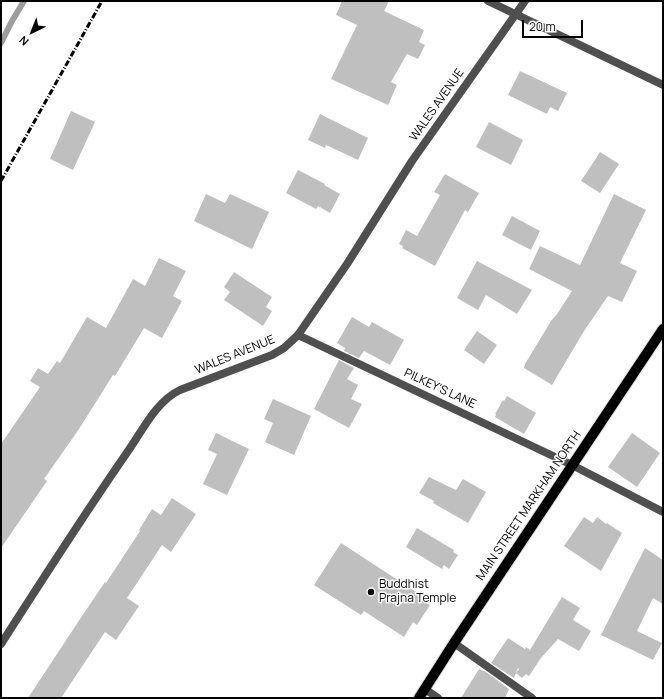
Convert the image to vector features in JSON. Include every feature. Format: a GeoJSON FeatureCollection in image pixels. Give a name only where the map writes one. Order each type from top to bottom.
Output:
{"type":"FeatureCollection","features":[{"type":"Feature","properties":{"kind":"main road","name":"MAIN STREET MARKHAM NORTH"},"geometry":{"type":"LineString","coordinates":[[419,698],[663,329]]}},
{"type":"Feature","properties":{"kind":"street"},"geometry":{"type":"LineString","coordinates":[[488,1],[663,85]]}},
{"type":"Feature","properties":{"kind":"street","name":"WALES AVENUE"},"geometry":{"type":"LineString","coordinates":[[1,644],[91,504],[148,421],[163,402],[180,390],[272,355],[284,348],[298,335],[347,264],[416,155],[525,1]]}},
{"type":"Feature","properties":{"kind":"street","name":"PILKEY'S LANE"},"geometry":{"type":"LineString","coordinates":[[298,335],[572,465],[663,512]]}},
{"type":"Feature","properties":{"kind":"street"},"geometry":{"type":"LineString","coordinates":[[454,643],[532,698]]}},
{"type":"Feature","properties":{"kind":"street"},"geometry":{"type":"LineString","coordinates":[[425,689],[438,698]]}},
{"type":"Feature","properties":{"kind":"building"},"geometry":{"type":"Polygon","coordinates":[[[342,1],[389,1],[384,11],[424,30],[419,42],[425,45],[418,59],[407,54],[391,82],[397,85],[388,105],[331,79],[357,25],[336,15],[342,1]]]}},
{"type":"Feature","properties":{"kind":"building"},"geometry":{"type":"Polygon","coordinates":[[[520,71],[567,93],[558,111],[550,107],[547,114],[508,95],[520,71]]]}},
{"type":"Feature","properties":{"kind":"building"},"geometry":{"type":"Polygon","coordinates":[[[71,111],[95,122],[73,170],[50,159],[71,111]]]}},
{"type":"Feature","properties":{"kind":"building"},"geometry":{"type":"Polygon","coordinates":[[[320,114],[368,138],[358,160],[326,145],[325,148],[308,140],[320,114]]]}},
{"type":"Feature","properties":{"kind":"building"},"geometry":{"type":"Polygon","coordinates":[[[489,122],[523,140],[511,165],[476,147],[489,122]]]}},
{"type":"Feature","properties":{"kind":"building"},"geometry":{"type":"Polygon","coordinates":[[[600,152],[619,164],[600,193],[581,181],[600,152]]]}},
{"type":"Feature","properties":{"kind":"building"},"geometry":{"type":"Polygon","coordinates":[[[298,170],[325,184],[324,185],[340,194],[330,213],[318,206],[316,209],[286,193],[298,170]]]}},
{"type":"Feature","properties":{"kind":"building"},"geometry":{"type":"Polygon","coordinates":[[[445,174],[479,193],[468,212],[465,210],[435,266],[402,248],[403,246],[399,244],[406,230],[417,236],[440,195],[434,192],[445,174]]]}},
{"type":"Feature","properties":{"kind":"building"},"geometry":{"type":"Polygon","coordinates":[[[206,194],[225,203],[230,194],[269,212],[252,249],[194,221],[206,194]]]}},
{"type":"Feature","properties":{"kind":"building"},"geometry":{"type":"Polygon","coordinates":[[[614,194],[646,210],[620,263],[637,271],[622,302],[608,296],[584,331],[552,385],[524,368],[551,321],[572,291],[529,269],[540,246],[580,265],[614,194]]]}},
{"type":"Feature","properties":{"kind":"building"},"geometry":{"type":"Polygon","coordinates":[[[512,216],[540,231],[531,250],[502,235],[512,216]]]}},
{"type":"Feature","properties":{"kind":"building"},"geometry":{"type":"Polygon","coordinates":[[[159,258],[186,271],[173,296],[182,301],[162,338],[144,328],[115,376],[113,375],[79,429],[44,479],[47,481],[1,548],[1,444],[40,387],[30,381],[38,368],[48,374],[57,361],[60,363],[87,317],[106,328],[133,279],[145,286],[159,258]]]}},
{"type":"Feature","properties":{"kind":"building"},"geometry":{"type":"Polygon","coordinates":[[[477,261],[532,290],[517,314],[486,295],[478,310],[457,298],[477,261]]]}},
{"type":"Feature","properties":{"kind":"building"},"geometry":{"type":"Polygon","coordinates":[[[234,272],[272,297],[266,307],[272,311],[263,326],[224,300],[230,292],[224,287],[234,272]]]}},
{"type":"Feature","properties":{"kind":"building"},"geometry":{"type":"Polygon","coordinates":[[[352,317],[369,327],[372,322],[404,340],[390,365],[364,351],[359,358],[344,351],[345,348],[337,343],[352,317]]]}},
{"type":"Feature","properties":{"kind":"building"},"geometry":{"type":"Polygon","coordinates":[[[477,331],[497,345],[484,364],[464,350],[477,331]]]}},
{"type":"Feature","properties":{"kind":"building"},"geometry":{"type":"Polygon","coordinates":[[[339,360],[354,368],[347,379],[358,385],[351,399],[362,404],[349,428],[314,409],[339,360]]]}},
{"type":"Feature","properties":{"kind":"building"},"geometry":{"type":"Polygon","coordinates":[[[507,396],[536,413],[524,434],[495,417],[495,414],[503,400],[504,401],[507,396]]]}},
{"type":"Feature","properties":{"kind":"building"},"geometry":{"type":"Polygon","coordinates":[[[273,399],[311,416],[294,455],[265,442],[273,423],[264,419],[273,399]]]}},
{"type":"Feature","properties":{"kind":"building"},"geometry":{"type":"Polygon","coordinates":[[[216,433],[249,449],[227,495],[203,484],[217,454],[208,450],[216,433]]]}},
{"type":"Feature","properties":{"kind":"building"},"geometry":{"type":"Polygon","coordinates":[[[632,433],[660,453],[637,487],[608,467],[632,433]]]}},
{"type":"Feature","properties":{"kind":"building"},"geometry":{"type":"Polygon","coordinates":[[[429,477],[456,490],[463,479],[486,492],[468,523],[433,503],[434,501],[419,493],[429,477]]]}},
{"type":"Feature","properties":{"kind":"building"},"geometry":{"type":"Polygon","coordinates":[[[172,498],[196,514],[171,552],[162,545],[127,598],[139,606],[116,640],[105,632],[61,698],[28,698],[105,582],[106,583],[140,531],[139,530],[152,509],[161,515],[172,498]]]}},
{"type":"Feature","properties":{"kind":"building"},"geometry":{"type":"Polygon","coordinates":[[[584,517],[593,523],[597,517],[622,533],[601,571],[564,546],[584,517]]]}},
{"type":"Feature","properties":{"kind":"building"},"geometry":{"type":"Polygon","coordinates":[[[417,528],[454,550],[453,552],[458,555],[449,569],[444,565],[442,569],[406,547],[417,528]]]}},
{"type":"Feature","properties":{"kind":"building","name":"Buddhist Prajna Temple"},"geometry":{"type":"Polygon","coordinates":[[[341,543],[427,599],[425,602],[430,605],[417,625],[413,622],[404,637],[364,611],[361,615],[314,585],[341,543]]]}},
{"type":"Feature","properties":{"kind":"building"},"geometry":{"type":"Polygon","coordinates":[[[645,548],[663,560],[663,604],[653,598],[637,631],[662,643],[653,660],[601,635],[645,548]]]}},
{"type":"Feature","properties":{"kind":"building"},"geometry":{"type":"Polygon","coordinates":[[[562,597],[580,608],[573,620],[591,631],[579,651],[558,639],[541,658],[529,676],[526,674],[522,678],[516,673],[514,678],[491,663],[508,638],[525,649],[526,647],[530,650],[562,597]]]}},
{"type":"Feature","properties":{"kind":"building"},"geometry":{"type":"Polygon","coordinates":[[[479,669],[486,672],[509,689],[505,698],[461,698],[479,669]]]}},
{"type":"Feature","properties":{"kind":"waterway"},"geometry":{"type":"LineString","coordinates":[[1,43],[24,1]]}},
{"type":"Feature","properties":{"kind":"railway"},"geometry":{"type":"LineString","coordinates":[[1,181],[102,1]]}},
{"type":"Feature","properties":{"kind":"place","name":"Buddhist Prajna Temple"},"geometry":{"type":"Point","coordinates":[371,592]}}]}
